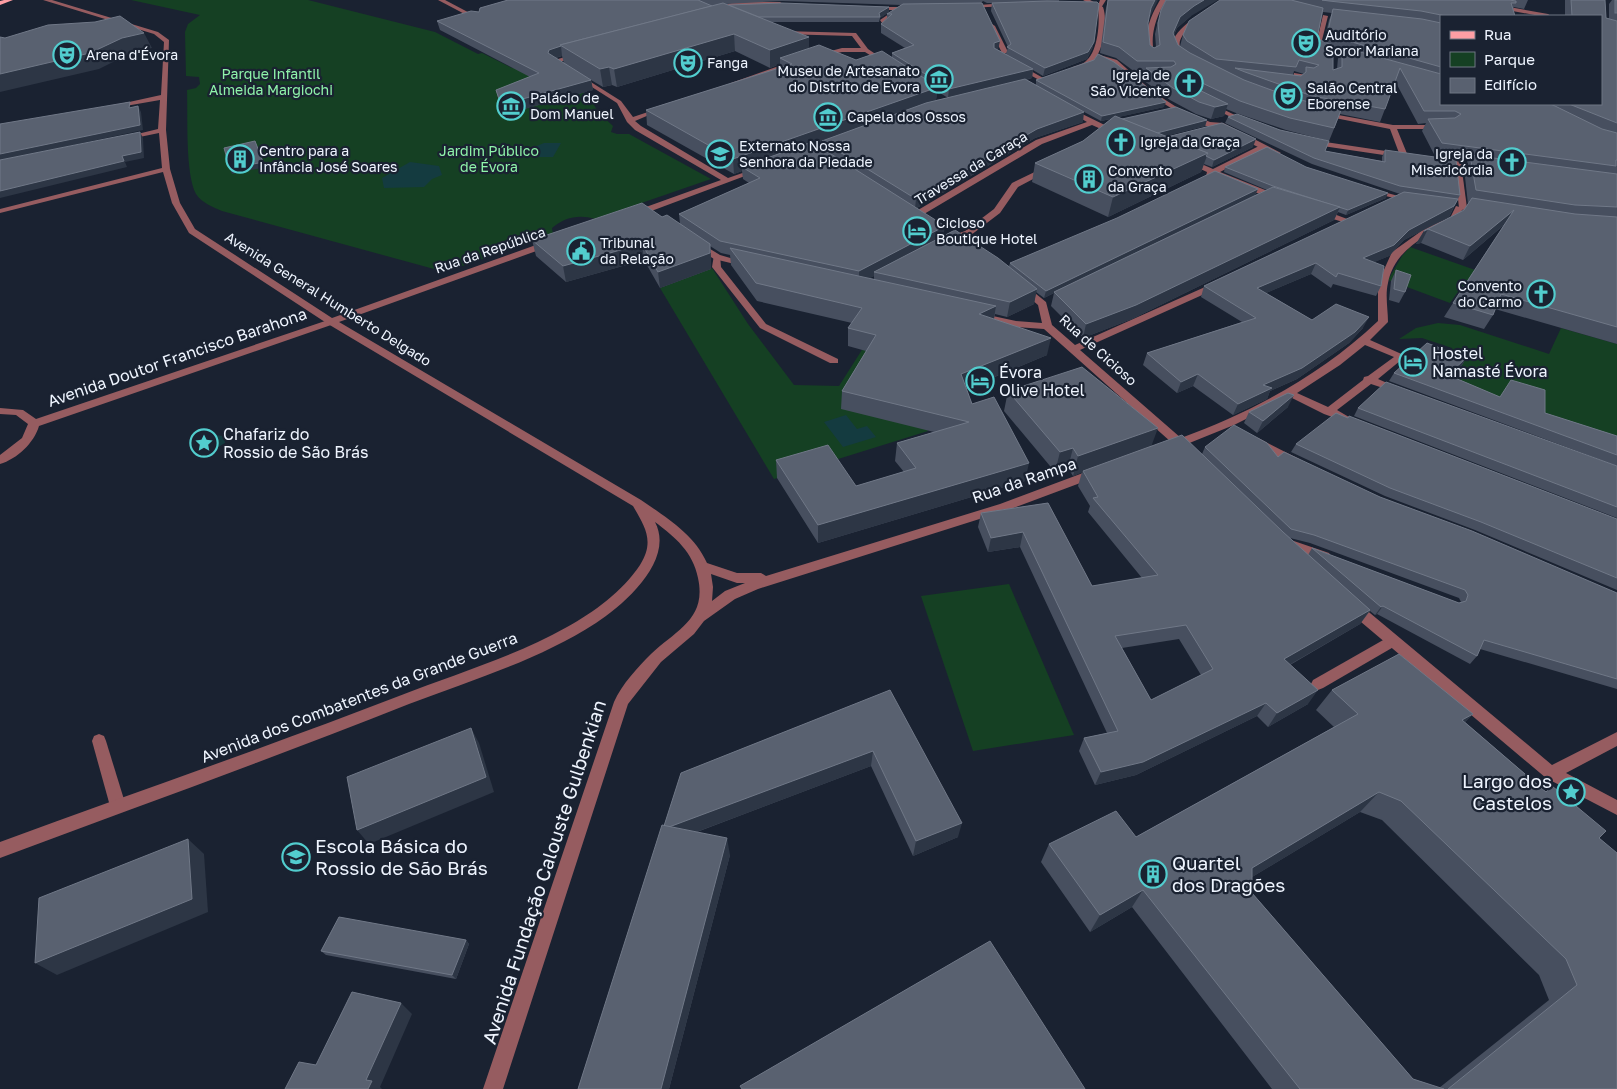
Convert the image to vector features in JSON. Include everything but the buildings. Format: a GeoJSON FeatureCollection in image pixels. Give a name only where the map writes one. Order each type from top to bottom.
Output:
{"type":"FeatureCollection","features":[{"type":"Feature","properties":{"kind":"main road"},"geometry":{"type":"LineString","coordinates":[[0,3],[10,0]]}},
{"type":"Feature","properties":{"kind":"street","name":"Avenida General Humberto Delgado"},"geometry":{"type":"LineString","coordinates":[[46,0],[156,33],[167,41],[162,130],[166,169],[176,203],[192,231],[331,322],[637,503],[683,537],[694,548],[705,573]]}},
{"type":"Feature","properties":{"kind":"street"},"geometry":{"type":"LineString","coordinates":[[441,0],[478,19]]}},
{"type":"Feature","properties":{"kind":"street"},"geometry":{"type":"LineString","coordinates":[[1067,72],[1090,62],[1095,54],[1103,0]]}},
{"type":"Feature","properties":{"kind":"street"},"geometry":{"type":"LineString","coordinates":[[1152,56],[1149,50],[1154,16],[1163,0]]}},
{"type":"Feature","properties":{"kind":"street"},"geometry":{"type":"LineString","coordinates":[[1190,61],[1176,51],[1175,45],[1181,32],[1187,25],[1226,0]]}},
{"type":"Feature","properties":{"kind":"street"},"geometry":{"type":"LineString","coordinates":[[710,8],[737,2],[785,4]]}},
{"type":"Feature","properties":{"kind":"street"},"geometry":{"type":"LineString","coordinates":[[912,9],[914,2]]}},
{"type":"Feature","properties":{"kind":"street"},"geometry":{"type":"LineString","coordinates":[[1084,3],[1101,8]]}},
{"type":"Feature","properties":{"kind":"street"},"geometry":{"type":"LineString","coordinates":[[702,5],[723,15]]}},
{"type":"Feature","properties":{"kind":"street"},"geometry":{"type":"LineString","coordinates":[[962,7],[986,12],[1010,5]]}},
{"type":"Feature","properties":{"kind":"street"},"geometry":{"type":"LineString","coordinates":[[1493,6],[1522,14],[1535,15]]}},
{"type":"Feature","properties":{"kind":"street"},"geometry":{"type":"LineString","coordinates":[[861,7],[920,9]]}},
{"type":"Feature","properties":{"kind":"street"},"geometry":{"type":"LineString","coordinates":[[882,22],[901,9]]}},
{"type":"Feature","properties":{"kind":"street"},"geometry":{"type":"LineString","coordinates":[[986,12],[1008,51],[996,54],[1043,80]]}},
{"type":"Feature","properties":{"kind":"street"},"geometry":{"type":"LineString","coordinates":[[1334,16],[1322,15],[1317,49],[1360,61]]}},
{"type":"Feature","properties":{"kind":"street"},"geometry":{"type":"LineString","coordinates":[[773,31],[850,34],[857,36],[866,50],[889,65]]}},
{"type":"Feature","properties":{"kind":"street"},"geometry":{"type":"LineString","coordinates":[[815,56],[842,50],[866,50]]}},
{"type":"Feature","properties":{"kind":"street"},"geometry":{"type":"LineString","coordinates":[[585,53],[554,61],[619,102],[627,110],[630,120],[638,128],[728,181]]}},
{"type":"Feature","properties":{"kind":"street"},"geometry":{"type":"LineString","coordinates":[[1095,54],[1115,61],[1151,93],[1206,127],[1220,125],[1282,155]]}},
{"type":"Feature","properties":{"kind":"street"},"geometry":{"type":"LineString","coordinates":[[1333,54],[1333,62]]}},
{"type":"Feature","properties":{"kind":"street"},"geometry":{"type":"LineString","coordinates":[[722,87],[806,59]]}},
{"type":"Feature","properties":{"kind":"street"},"geometry":{"type":"LineString","coordinates":[[1279,81],[1297,84],[1296,74],[1310,76]]}},
{"type":"Feature","properties":{"kind":"street"},"geometry":{"type":"LineString","coordinates":[[1133,76],[1142,76]]}},
{"type":"Feature","properties":{"kind":"street"},"geometry":{"type":"LineString","coordinates":[[1034,82],[1052,77]]}},
{"type":"Feature","properties":{"kind":"street"},"geometry":{"type":"LineString","coordinates":[[106,108],[163,98]]}},
{"type":"Feature","properties":{"kind":"street"},"geometry":{"type":"LineString","coordinates":[[1200,100],[1244,120]]}},
{"type":"Feature","properties":{"kind":"street"},"geometry":{"type":"LineString","coordinates":[[630,120],[669,105]]}},
{"type":"Feature","properties":{"kind":"street"},"geometry":{"type":"LineString","coordinates":[[1061,105],[1096,124],[1121,134]]}},
{"type":"Feature","properties":{"kind":"street"},"geometry":{"type":"LineString","coordinates":[[1167,111],[1176,109]]}},
{"type":"Feature","properties":{"kind":"street"},"geometry":{"type":"LineString","coordinates":[[1315,112],[1333,118],[1392,127],[1449,127]]}},
{"type":"Feature","properties":{"kind":"street"},"geometry":{"type":"LineString","coordinates":[[1206,127],[1235,117]]}},
{"type":"Feature","properties":{"kind":"street"},"geometry":{"type":"LineString","coordinates":[[1096,124],[1114,123]]}},
{"type":"Feature","properties":{"kind":"street","name":"Travessa da Caraça"},"geometry":{"type":"LineString","coordinates":[[916,215],[1039,142],[1096,124]]}},
{"type":"Feature","properties":{"kind":"street"},"geometry":{"type":"LineString","coordinates":[[1392,127],[1404,156]]}},
{"type":"Feature","properties":{"kind":"street"},"geometry":{"type":"LineString","coordinates":[[114,140],[162,130]]}},
{"type":"Feature","properties":{"kind":"street"},"geometry":{"type":"LineString","coordinates":[[1102,135],[1109,130]]}},
{"type":"Feature","properties":{"kind":"street"},"geometry":{"type":"LineString","coordinates":[[1300,138],[1342,148],[1413,157]]}},
{"type":"Feature","properties":{"kind":"street"},"geometry":{"type":"LineString","coordinates":[[1197,180],[1264,147]]}},
{"type":"Feature","properties":{"kind":"street"},"geometry":{"type":"LineString","coordinates":[[1181,158],[1214,172],[1262,197],[1284,200]]}},
{"type":"Feature","properties":{"kind":"street"},"geometry":{"type":"LineString","coordinates":[[1430,159],[1488,167]]}},
{"type":"Feature","properties":{"kind":"street"},"geometry":{"type":"LineString","coordinates":[[1161,449],[1228,425],[1290,394],[1365,341],[1383,322],[1383,283],[1395,254],[1430,229],[1453,220],[1457,207],[1457,163]]}},
{"type":"Feature","properties":{"kind":"street"},"geometry":{"type":"LineString","coordinates":[[967,246],[949,238],[968,233],[997,211],[1015,185],[1058,164]]}},
{"type":"Feature","properties":{"kind":"street"},"geometry":{"type":"LineString","coordinates":[[627,217],[651,212],[766,167]]}},
{"type":"Feature","properties":{"kind":"street"},"geometry":{"type":"LineString","coordinates":[[0,211],[166,169]]}},
{"type":"Feature","properties":{"kind":"street"},"geometry":{"type":"LineString","coordinates":[[1364,187],[1401,198],[1381,205]]}},
{"type":"Feature","properties":{"kind":"street"},"geometry":{"type":"LineString","coordinates":[[1457,207],[1473,210]]}},
{"type":"Feature","properties":{"kind":"street"},"geometry":{"type":"LineString","coordinates":[[1311,209],[1350,218],[1331,228]]}},
{"type":"Feature","properties":{"kind":"street"},"geometry":{"type":"LineString","coordinates":[[685,236],[717,257],[755,266]]}},
{"type":"Feature","properties":{"kind":"street","name":"Rua da República"},"geometry":{"type":"LineString","coordinates":[[331,322],[562,239]]}},
{"type":"Feature","properties":{"kind":"street"},"geometry":{"type":"LineString","coordinates":[[717,257],[716,267],[762,326],[834,361]]}},
{"type":"Feature","properties":{"kind":"street","name":"Rua de Cicioso"},"geometry":{"type":"LineString","coordinates":[[1014,280],[1046,302],[1047,326],[1193,456]]}},
{"type":"Feature","properties":{"kind":"street"},"geometry":{"type":"LineString","coordinates":[[1074,349],[1136,324],[1228,280]]}},
{"type":"Feature","properties":{"kind":"street"},"geometry":{"type":"LineString","coordinates":[[967,313],[1016,324],[1047,326]]}},
{"type":"Feature","properties":{"kind":"street","name":"Avenida Doutor Francisco Barahona"},"geometry":{"type":"LineString","coordinates":[[34,424],[331,322]]}},
{"type":"Feature","properties":{"kind":"street"},"geometry":{"type":"LineString","coordinates":[[1328,412],[1368,379],[1401,356],[1365,341]]}},
{"type":"Feature","properties":{"kind":"street"},"geometry":{"type":"LineString","coordinates":[[1368,379],[1405,393]]}},
{"type":"Feature","properties":{"kind":"street"},"geometry":{"type":"LineString","coordinates":[[1290,394],[1364,426]]}},
{"type":"Feature","properties":{"kind":"street","name":"Avenida Doutor Francisco Barahona"},"geometry":{"type":"LineString","coordinates":[[0,411],[20,412],[29,416],[34,424],[32,433],[25,442],[0,460]]}},
{"type":"Feature","properties":{"kind":"street"},"geometry":{"type":"LineString","coordinates":[[1228,425],[1304,466]]}},
{"type":"Feature","properties":{"kind":"street","name":"Rua da Rampa"},"geometry":{"type":"LineString","coordinates":[[699,618],[730,595],[753,585],[1004,507],[1106,470]]}},
{"type":"Feature","properties":{"kind":"street","name":"Avenida dos Combatentes da Grande Guerra"},"geometry":{"type":"LineString","coordinates":[[0,850],[397,703],[555,640],[613,603],[627,590],[651,555],[654,541],[652,528],[637,503]]}},
{"type":"Feature","properties":{"kind":"street"},"geometry":{"type":"LineString","coordinates":[[1301,561],[1276,539],[1342,562]]}},
{"type":"Feature","properties":{"kind":"street","name":"Rua da Rampa"},"geometry":{"type":"LineString","coordinates":[[705,573],[749,579],[791,572]]}},
{"type":"Feature","properties":{"kind":"street","name":"Avenida Fundação Calouste Gulbenkian"},"geometry":{"type":"LineString","coordinates":[[493,1089],[621,702],[657,657],[685,634],[699,618],[706,598],[705,573]]}},
{"type":"Feature","properties":{"kind":"street"},"geometry":{"type":"LineString","coordinates":[[1343,598],[1551,773],[1617,808]]}},
{"type":"Feature","properties":{"kind":"street"},"geometry":{"type":"LineString","coordinates":[[1318,684],[1392,641]]}},
{"type":"Feature","properties":{"kind":"street"},"geometry":{"type":"LineString","coordinates":[[1551,773],[1617,739]]}},
{"type":"Feature","properties":{"kind":"street"},"geometry":{"type":"LineString","coordinates":[[100,741],[118,806]]}},
{"type":"Feature","properties":{"kind":"green space","name":"Jardim Público de Évora"},"geometry":{"type":"Polygon","coordinates":[[[131,0],[308,0],[435,32],[478,54],[482,53],[512,68],[533,62],[543,65],[589,96],[598,112],[613,126],[611,132],[629,134],[711,179],[595,219],[578,217],[567,219],[552,228],[553,235],[445,272],[222,211],[198,197],[192,185],[190,173],[187,90],[196,88],[200,84],[199,77],[186,76],[185,32],[188,24],[200,15],[131,0]]]}},
{"type":"Feature","properties":{"kind":"green space"},"geometry":{"type":"Polygon","coordinates":[[[1410,247],[1478,271],[1468,288],[1462,286],[1450,303],[1388,280],[1402,256],[1410,247]]]}},
{"type":"Feature","properties":{"kind":"green space"},"geometry":{"type":"Polygon","coordinates":[[[712,268],[748,324],[794,385],[839,386],[867,342],[928,431],[774,479],[660,288],[712,268]]]}},
{"type":"Feature","properties":{"kind":"green space"},"geometry":{"type":"Polygon","coordinates":[[[1438,323],[1460,325],[1549,354],[1561,328],[1617,344],[1617,443],[1494,404],[1448,379],[1457,366],[1444,360],[1452,348],[1422,338],[1399,339],[1416,328],[1438,323]]]}},
{"type":"Feature","properties":{"kind":"green space"},"geometry":{"type":"Polygon","coordinates":[[[1009,584],[1074,735],[973,751],[921,596],[1009,584]]]}},
{"type":"Feature","properties":{"kind":"shaded area"},"geometry":{"type":"Polygon","coordinates":[[[544,143],[561,143],[553,157],[534,157],[532,148],[544,143]]]}},
{"type":"Feature","properties":{"kind":"shaded area"},"geometry":{"type":"Polygon","coordinates":[[[410,162],[439,166],[442,175],[432,179],[424,187],[384,188],[382,178],[410,162]]]}},
{"type":"Feature","properties":{"kind":"shaded area"},"geometry":{"type":"Polygon","coordinates":[[[846,415],[857,429],[867,426],[876,437],[843,447],[824,422],[846,415]]]}},
{"type":"Feature","properties":{"kind":"shaded area","name":"Chafariz do Rossio de São Brás"},"geometry":{"type":"Polygon","coordinates":[[[213,435],[224,436],[225,443],[212,451],[200,449],[200,442],[213,435]]]}},
{"type":"Feature","properties":{"kind":"place","name":"Auditório Soror Mariana"},"geometry":{"type":"Point","coordinates":[1306,43]}},
{"type":"Feature","properties":{"kind":"place","name":"Arena d'Évora"},"geometry":{"type":"Point","coordinates":[67,55]}},
{"type":"Feature","properties":{"kind":"place","name":"Fanga"},"geometry":{"type":"Point","coordinates":[688,63]}},
{"type":"Feature","properties":{"kind":"place","name":"Museu de Artesanato do Distrito de Evora"},"geometry":{"type":"Point","coordinates":[939,79]}},
{"type":"Feature","properties":{"kind":"place","name":"Igreja de São Vicente"},"geometry":{"type":"Point","coordinates":[1189,83]}},
{"type":"Feature","properties":{"kind":"place","name":"Salão Central Eborense"},"geometry":{"type":"Point","coordinates":[1288,96]}},
{"type":"Feature","properties":{"kind":"place","name":"Palácio de Dom Manuel"},"geometry":{"type":"Point","coordinates":[511,106]}},
{"type":"Feature","properties":{"kind":"place","name":"Capela dos Ossos"},"geometry":{"type":"Point","coordinates":[828,117]}},
{"type":"Feature","properties":{"kind":"place","name":"Igreja da Graça"},"geometry":{"type":"Point","coordinates":[1121,142]}},
{"type":"Feature","properties":{"kind":"place","name":"Externato Nossa Senhora da Piedade"},"geometry":{"type":"Point","coordinates":[720,154]}},
{"type":"Feature","properties":{"kind":"place","name":"Centro para a Infância José Soares"},"geometry":{"type":"Point","coordinates":[240,159]}},
{"type":"Feature","properties":{"kind":"place","name":"Igreja da Misericórdia"},"geometry":{"type":"Point","coordinates":[1512,162]}},
{"type":"Feature","properties":{"kind":"place","name":"Convento da Graça"},"geometry":{"type":"Point","coordinates":[1089,179]}},
{"type":"Feature","properties":{"kind":"place","name":"Cicioso Boutique Hotel"},"geometry":{"type":"Point","coordinates":[917,231]}},
{"type":"Feature","properties":{"kind":"place","name":"Tribunal da Relação"},"geometry":{"type":"Point","coordinates":[581,251]}},
{"type":"Feature","properties":{"kind":"place","name":"Convento do Carmo"},"geometry":{"type":"Point","coordinates":[1541,294]}},
{"type":"Feature","properties":{"kind":"place","name":"Hostel Namasté Évora"},"geometry":{"type":"Point","coordinates":[1413,362]}},
{"type":"Feature","properties":{"kind":"place","name":"Évora Olive Hotel"},"geometry":{"type":"Point","coordinates":[980,381]}},
{"type":"Feature","properties":{"kind":"place","name":"Chafariz do Rossio de São Brás"},"geometry":{"type":"Point","coordinates":[204,443]}},
{"type":"Feature","properties":{"kind":"place","name":"Largo dos Castelos"},"geometry":{"type":"Point","coordinates":[1571,792]}},
{"type":"Feature","properties":{"kind":"place","name":"Escola Básica do Rossio de São Brás"},"geometry":{"type":"Point","coordinates":[296,857]}},
{"type":"Feature","properties":{"kind":"place","name":"Quartel dos Dragões"},"geometry":{"type":"Point","coordinates":[1153,874]}},
{"type":"Feature","properties":{"kind":"park label","name":"Parque Infantil Almeida Margiochi"},"geometry":{"type":"Point","coordinates":[271,82]}}]}
